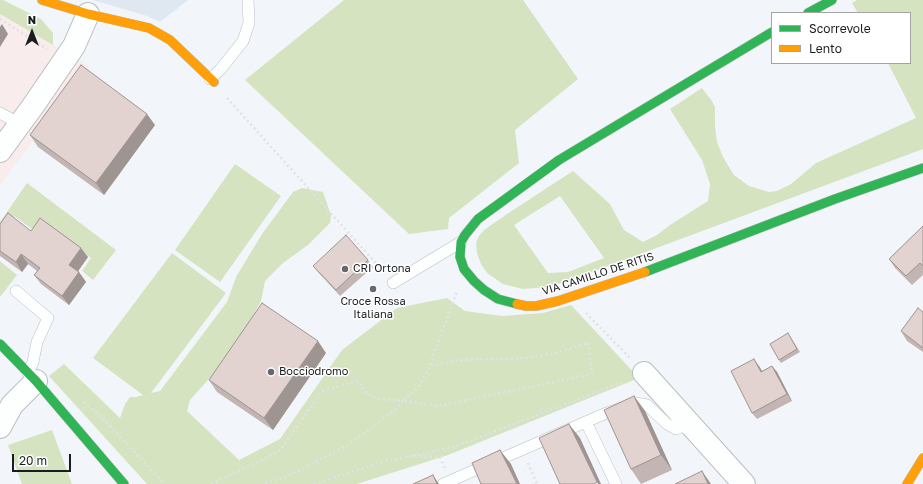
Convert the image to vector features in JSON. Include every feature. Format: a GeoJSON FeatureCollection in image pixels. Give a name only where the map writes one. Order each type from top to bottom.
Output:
{"type":"FeatureCollection","features":[{"type":"Feature","properties":{"kind":"street"},"geometry":{"type":"LineString","coordinates":[[42,0],[88,14],[149,28],[170,40],[212,81]]}},
{"type":"Feature","properties":{"kind":"street"},"geometry":{"type":"LineString","coordinates":[[810,12],[832,0]]}},
{"type":"Feature","properties":{"kind":"street"},"geometry":{"type":"LineString","coordinates":[[0,151],[74,46],[88,14]]}},
{"type":"Feature","properties":{"kind":"street"},"geometry":{"type":"LineString","coordinates":[[464,269],[460,258],[461,242],[478,219],[559,160],[771,33]]}},
{"type":"Feature","properties":{"kind":"street","name":"VIA CAMILLO DE RITIS"},"geometry":{"type":"LineString","coordinates":[[464,269],[484,290],[498,299],[526,306],[536,306],[558,301],[649,271],[835,199],[923,168]]}},
{"type":"Feature","properties":{"kind":"street"},"geometry":{"type":"LineString","coordinates":[[0,344],[32,377],[124,484]]}},
{"type":"Feature","properties":{"kind":"street"},"geometry":{"type":"LineString","coordinates":[[644,373],[744,484]]}},
{"type":"Feature","properties":{"kind":"street"},"geometry":{"type":"LineString","coordinates":[[0,427],[12,405],[32,377]]}},
{"type":"Feature","properties":{"kind":"street"},"geometry":{"type":"LineString","coordinates":[[908,484],[923,458]]}},
{"type":"Feature","properties":{"kind":"lane"},"geometry":{"type":"LineString","coordinates":[[212,81],[243,41],[249,23],[248,0]]}},
{"type":"Feature","properties":{"kind":"lane"},"geometry":{"type":"LineString","coordinates":[[0,112],[20,124]]}},
{"type":"Feature","properties":{"kind":"lane"},"geometry":{"type":"LineString","coordinates":[[393,283],[461,242]]}},
{"type":"Feature","properties":{"kind":"lane"},"geometry":{"type":"LineString","coordinates":[[16,291],[48,318],[37,342],[32,377]]}},
{"type":"Feature","properties":{"kind":"lane"},"geometry":{"type":"LineString","coordinates":[[447,482],[604,414],[636,403],[647,405],[667,424],[676,428],[689,424]]}},
{"type":"Feature","properties":{"kind":"lane"},"geometry":{"type":"LineString","coordinates":[[586,422],[616,484]]}},
{"type":"Feature","properties":{"kind":"path"},"geometry":{"type":"LineString","coordinates":[[0,19],[51,51]]}},
{"type":"Feature","properties":{"kind":"path"},"geometry":{"type":"LineString","coordinates":[[212,81],[393,283]]}},
{"type":"Feature","properties":{"kind":"path"},"geometry":{"type":"LineString","coordinates":[[264,484],[288,476],[347,446],[393,410],[419,386],[430,366],[464,269]]}},
{"type":"Feature","properties":{"kind":"path"},"geometry":{"type":"LineString","coordinates":[[314,484],[385,461],[454,447],[644,373],[571,296]]}},
{"type":"Feature","properties":{"kind":"path"},"geometry":{"type":"LineString","coordinates":[[211,484],[280,451],[322,391],[358,381],[365,392],[378,399],[438,406],[592,374],[588,343],[551,354],[528,358],[460,360],[430,366]]}},
{"type":"Feature","properties":{"kind":"path"},"geometry":{"type":"LineString","coordinates":[[80,398],[102,418],[165,484]]}},
{"type":"Feature","properties":{"kind":"path"},"geometry":{"type":"LineString","coordinates":[[523,450],[537,484]]}},
{"type":"Feature","properties":{"kind":"path"},"geometry":{"type":"LineString","coordinates":[[413,456],[440,457],[447,482]]}},
{"type":"Feature","properties":{"kind":"shaded area"},"geometry":{"type":"Polygon","coordinates":[[[93,0],[188,0],[160,22],[147,16],[93,0]]]}},
{"type":"Feature","properties":{"kind":"shaded area"},"geometry":{"type":"Polygon","coordinates":[[[0,14],[89,66],[0,185],[0,14]]]}},
{"type":"Feature","properties":{"kind":"green space"},"geometry":{"type":"Polygon","coordinates":[[[0,0],[3,0],[41,19],[53,33],[53,45],[0,14],[0,0]]]}},
{"type":"Feature","properties":{"kind":"green space"},"geometry":{"type":"Polygon","coordinates":[[[344,0],[523,0],[578,79],[515,130],[519,163],[449,218],[448,229],[409,234],[245,80],[344,0]]]}},
{"type":"Feature","properties":{"kind":"green space"},"geometry":{"type":"Polygon","coordinates":[[[857,0],[923,0],[923,149],[548,287],[523,289],[503,284],[487,273],[481,264],[477,253],[476,243],[484,230],[573,171],[610,204],[624,230],[643,242],[657,235],[708,201],[710,184],[702,160],[670,109],[702,88],[715,107],[717,142],[723,157],[734,175],[749,186],[769,192],[777,191],[791,184],[816,163],[916,118],[889,64],[911,64],[911,12],[857,12],[852,3],[857,0]],[[560,196],[514,225],[548,273],[568,272],[604,258],[560,196]]]}},
{"type":"Feature","properties":{"kind":"green space"},"geometry":{"type":"Polygon","coordinates":[[[235,164],[281,196],[220,282],[175,250],[235,164]]]}},
{"type":"Feature","properties":{"kind":"green space"},"geometry":{"type":"Polygon","coordinates":[[[27,183],[116,250],[93,280],[82,271],[91,258],[46,225],[39,234],[14,216],[0,236],[0,222],[27,183]]]}},
{"type":"Feature","properties":{"kind":"green space"},"geometry":{"type":"Polygon","coordinates":[[[302,188],[323,192],[331,215],[330,223],[308,245],[283,263],[265,281],[261,301],[250,321],[223,364],[190,400],[187,411],[239,460],[280,439],[342,350],[397,308],[447,298],[465,311],[502,316],[543,313],[571,305],[639,378],[448,455],[357,484],[147,484],[49,376],[64,364],[120,418],[125,404],[130,397],[143,395],[93,358],[172,253],[226,293],[151,393],[160,391],[227,302],[236,277],[262,234],[293,192],[302,188]]]}},
{"type":"Feature","properties":{"kind":"green space"},"geometry":{"type":"Polygon","coordinates":[[[0,261],[17,275],[0,297],[0,261]]]}},
{"type":"Feature","properties":{"kind":"green space"},"geometry":{"type":"Polygon","coordinates":[[[52,430],[72,484],[22,484],[8,445],[52,430]]]}},
{"type":"Feature","properties":{"kind":"building"},"geometry":{"type":"Polygon","coordinates":[[[81,65],[147,114],[96,183],[30,135],[81,65]]]}},
{"type":"Feature","properties":{"kind":"building"},"geometry":{"type":"Polygon","coordinates":[[[8,213],[31,231],[40,218],[81,248],[69,265],[79,272],[62,296],[34,275],[40,268],[21,254],[16,262],[0,251],[0,224],[8,213]]]}},
{"type":"Feature","properties":{"kind":"building"},"geometry":{"type":"Polygon","coordinates":[[[923,226],[923,266],[920,263],[906,276],[889,259],[923,226]]]}},
{"type":"Feature","properties":{"kind":"building","name":"CRI Ortona"},"geometry":{"type":"Polygon","coordinates":[[[346,235],[368,260],[336,290],[313,266],[346,235]]]}},
{"type":"Feature","properties":{"kind":"building","name":"Bocciodromo"},"geometry":{"type":"Polygon","coordinates":[[[262,303],[318,341],[264,418],[209,380],[262,303]]]}},
{"type":"Feature","properties":{"kind":"building"},"geometry":{"type":"Polygon","coordinates":[[[918,308],[923,312],[923,348],[901,331],[918,308]]]}},
{"type":"Feature","properties":{"kind":"building"},"geometry":{"type":"Polygon","coordinates":[[[788,333],[797,349],[779,360],[770,344],[788,333]]]}},
{"type":"Feature","properties":{"kind":"building"},"geometry":{"type":"Polygon","coordinates":[[[754,359],[761,372],[772,366],[787,394],[752,413],[731,371],[754,359]]]}},
{"type":"Feature","properties":{"kind":"building"},"geometry":{"type":"Polygon","coordinates":[[[634,396],[661,455],[631,469],[604,410],[634,396]]]}},
{"type":"Feature","properties":{"kind":"building"},"geometry":{"type":"Polygon","coordinates":[[[569,424],[597,482],[594,484],[560,484],[539,438],[569,424]]]}},
{"type":"Feature","properties":{"kind":"building"},"geometry":{"type":"Polygon","coordinates":[[[500,450],[517,484],[481,484],[472,463],[500,450]]]}},
{"type":"Feature","properties":{"kind":"building"},"geometry":{"type":"Polygon","coordinates":[[[702,471],[708,484],[675,484],[702,471]]]}},
{"type":"Feature","properties":{"kind":"building"},"geometry":{"type":"Polygon","coordinates":[[[433,475],[437,484],[413,484],[433,475]]]}},
{"type":"Feature","properties":{"kind":"traffic: fast"},"geometry":{"type":"LineString","coordinates":[[810,12],[832,0]]}},
{"type":"Feature","properties":{"kind":"traffic: fast"},"geometry":{"type":"LineString","coordinates":[[517,304],[498,299],[484,290],[464,269],[460,257],[461,242],[478,219],[559,160],[771,33]]}},
{"type":"Feature","properties":{"kind":"traffic: fast"},"geometry":{"type":"LineString","coordinates":[[645,272],[835,199],[923,168]]}},
{"type":"Feature","properties":{"kind":"traffic: fast"},"geometry":{"type":"LineString","coordinates":[[0,344],[36,381],[124,484]]}},
{"type":"Feature","properties":{"kind":"traffic: slow"},"geometry":{"type":"LineString","coordinates":[[42,0],[88,14],[149,28],[170,40],[214,82]]}},
{"type":"Feature","properties":{"kind":"traffic: slow"},"geometry":{"type":"LineString","coordinates":[[517,304],[536,306],[558,301],[645,272]]}},
{"type":"Feature","properties":{"kind":"traffic: slow"},"geometry":{"type":"LineString","coordinates":[[907,484],[923,458]]}},
{"type":"Feature","properties":{"kind":"place","name":"CRI Ortona"},"geometry":{"type":"Point","coordinates":[345,269]}},
{"type":"Feature","properties":{"kind":"place","name":"Croce Rossa Italiana"},"geometry":{"type":"Point","coordinates":[373,289]}},
{"type":"Feature","properties":{"kind":"place","name":"Bocciodromo"},"geometry":{"type":"Point","coordinates":[271,372]}}]}
